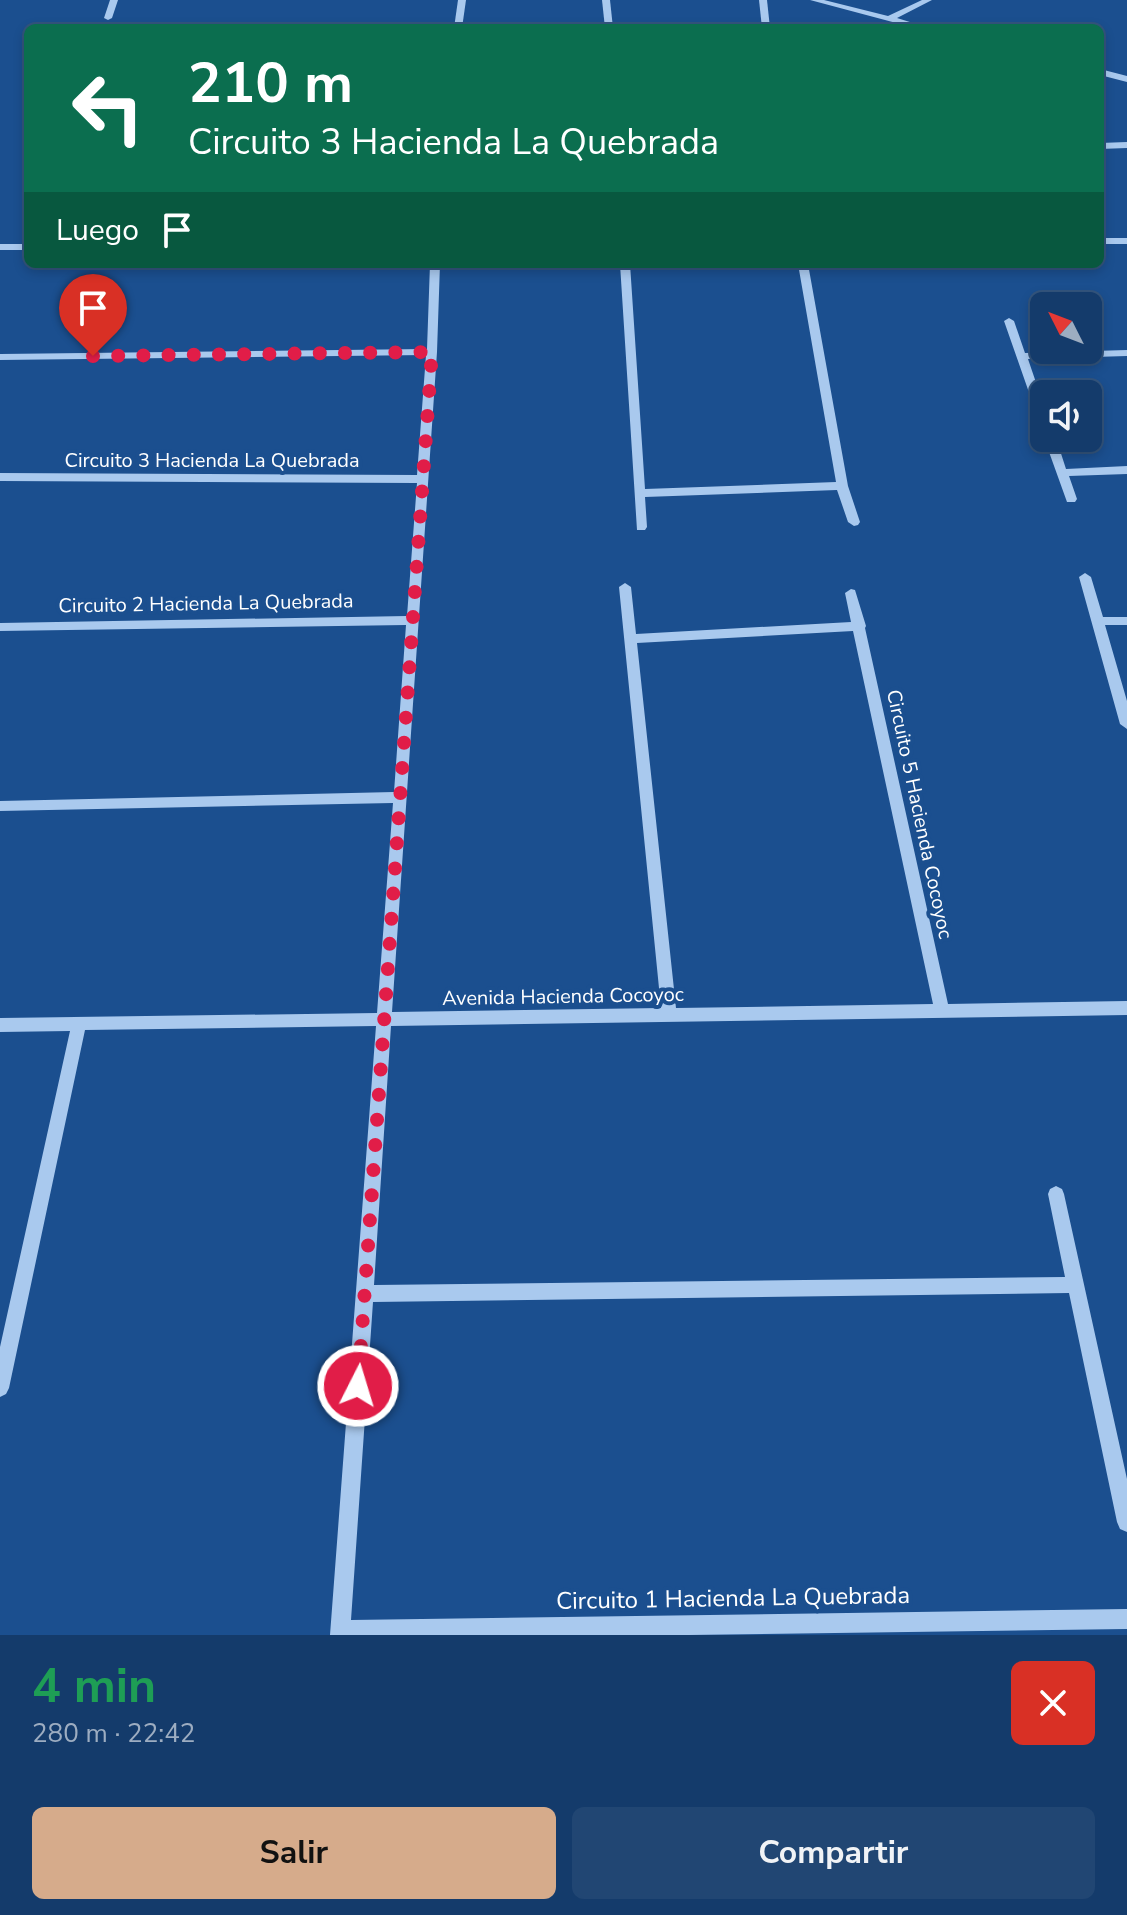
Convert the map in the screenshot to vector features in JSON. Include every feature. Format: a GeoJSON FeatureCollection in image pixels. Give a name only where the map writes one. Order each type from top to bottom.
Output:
{"type":"FeatureCollection","features":[{"type":"Feature","properties":{"kind":"street"},"geometry":{"type":"LineString","coordinates":[[108,18],[114,0]]}},
{"type":"Feature","properties":{"kind":"street"},"geometry":{"type":"LineString","coordinates":[[459,24],[462,0]]}},
{"type":"Feature","properties":{"kind":"street"},"geometry":{"type":"LineString","coordinates":[[606,0],[609,24]]}},
{"type":"Feature","properties":{"kind":"street"},"geometry":{"type":"LineString","coordinates":[[763,0],[766,24]]}},
{"type":"Feature","properties":{"kind":"street"},"geometry":{"type":"LineString","coordinates":[[814,0],[908,24]]}},
{"type":"Feature","properties":{"kind":"street"},"geometry":{"type":"LineString","coordinates":[[889,19],[928,0]]}},
{"type":"Feature","properties":{"kind":"street"},"geometry":{"type":"LineString","coordinates":[[1104,73],[1127,79]]}},
{"type":"Feature","properties":{"kind":"street"},"geometry":{"type":"LineString","coordinates":[[1104,146],[1127,145]]}},
{"type":"Feature","properties":{"kind":"street"},"geometry":{"type":"LineString","coordinates":[[1104,241],[1127,241]]}},
{"type":"Feature","properties":{"kind":"street"},"geometry":{"type":"LineString","coordinates":[[0,247],[24,247]]}},
{"type":"Feature","properties":{"kind":"street"},"geometry":{"type":"LineString","coordinates":[[340,1632],[432,352],[435,268]]}},
{"type":"Feature","properties":{"kind":"street"},"geometry":{"type":"LineString","coordinates":[[625,268],[641,527]]}},
{"type":"Feature","properties":{"kind":"street"},"geometry":{"type":"LineString","coordinates":[[804,268],[842,486],[854,522]]}},
{"type":"Feature","properties":{"kind":"street"},"geometry":{"type":"LineString","coordinates":[[1009,321],[1030,382]]}},
{"type":"Feature","properties":{"kind":"street"},"geometry":{"type":"LineString","coordinates":[[0,357],[432,352]]}},
{"type":"Feature","properties":{"kind":"street"},"geometry":{"type":"LineString","coordinates":[[1021,356],[1127,353]]}},
{"type":"Feature","properties":{"kind":"street"},"geometry":{"type":"LineString","coordinates":[[1055,452],[1071,499]]}},
{"type":"Feature","properties":{"kind":"street"},"geometry":{"type":"LineString","coordinates":[[1062,473],[1127,470]]}},
{"type":"Feature","properties":{"kind":"street","name":"Circuito 3 Hacienda La Quebrada"},"geometry":{"type":"LineString","coordinates":[[0,477],[423,479]]}},
{"type":"Feature","properties":{"kind":"street"},"geometry":{"type":"LineString","coordinates":[[639,493],[842,486]]}},
{"type":"Feature","properties":{"kind":"street"},"geometry":{"type":"LineString","coordinates":[[1085,577],[1127,724]]}},
{"type":"Feature","properties":{"kind":"street"},"geometry":{"type":"LineString","coordinates":[[625,587],[669,1015]]}},
{"type":"Feature","properties":{"kind":"street","name":"Circuito 5 Hacienda Cocoyoc"},"geometry":{"type":"LineString","coordinates":[[851,593],[942,1011]]}},
{"type":"Feature","properties":{"kind":"street","name":"Circuito 2 Hacienda La Quebrada"},"geometry":{"type":"LineString","coordinates":[[0,627],[413,620]]}},
{"type":"Feature","properties":{"kind":"street"},"geometry":{"type":"LineString","coordinates":[[1097,621],[1127,621]]}},
{"type":"Feature","properties":{"kind":"street"},"geometry":{"type":"LineString","coordinates":[[632,639],[860,626]]}},
{"type":"Feature","properties":{"kind":"street"},"geometry":{"type":"LineString","coordinates":[[0,806],[401,797]]}},
{"type":"Feature","properties":{"kind":"street","name":"Avenida Hacienda Cocoyoc"},"geometry":{"type":"LineString","coordinates":[[0,1025],[1127,1008]]}},
{"type":"Feature","properties":{"kind":"street"},"geometry":{"type":"LineString","coordinates":[[0,1388],[79,1024]]}},
{"type":"Feature","properties":{"kind":"street"},"geometry":{"type":"LineString","coordinates":[[1056,1194],[1127,1522]]}},
{"type":"Feature","properties":{"kind":"street"},"geometry":{"type":"LineString","coordinates":[[365,1294],[1074,1285]]}},
{"type":"Feature","properties":{"kind":"street","name":"Circuito 1 Hacienda La Quebrada"},"geometry":{"type":"LineString","coordinates":[[340,1632],[1127,1619]]}},
{"type":"Feature","properties":{"kind":"route"},"geometry":{"type":"LineString","coordinates":[[93,356],[432,352],[358,1386]]}}]}
